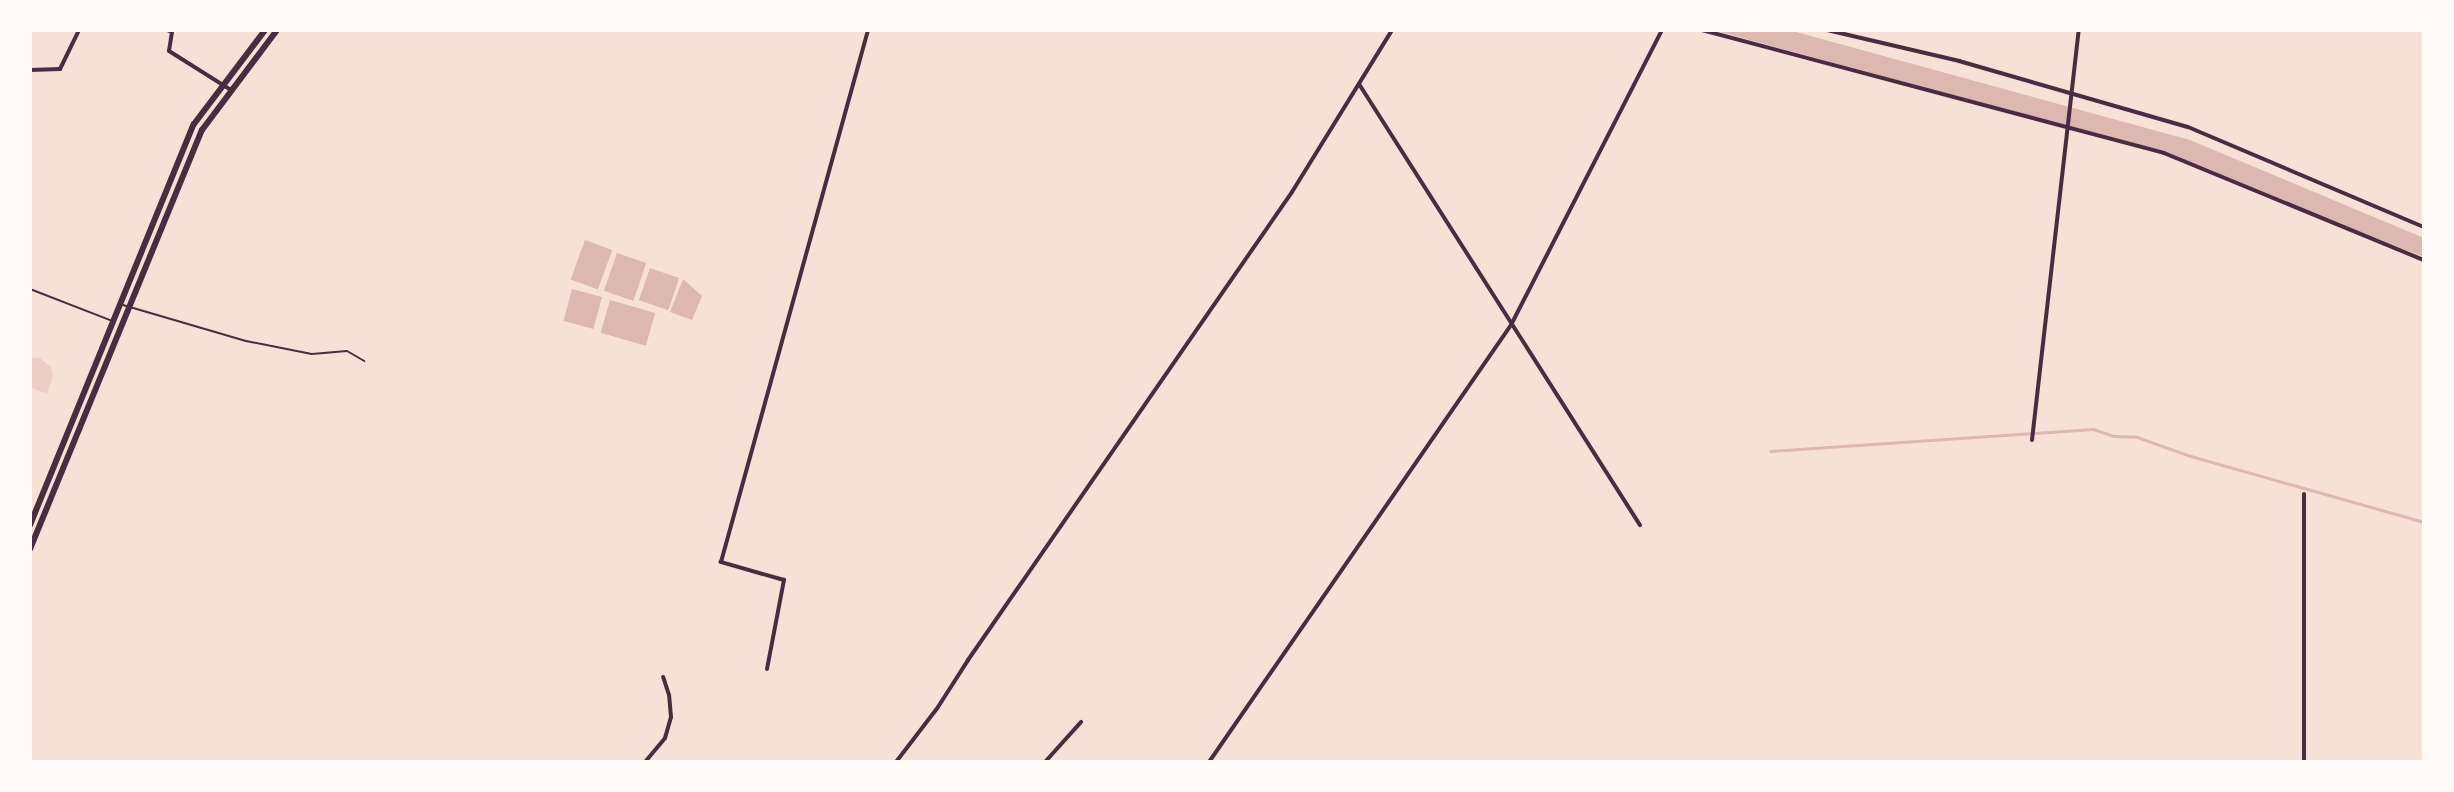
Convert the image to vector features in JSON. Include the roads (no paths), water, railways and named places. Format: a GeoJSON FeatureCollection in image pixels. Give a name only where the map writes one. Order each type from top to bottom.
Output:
{"type":"FeatureCollection","features":[{"type":"Feature","properties":{"kind":"main road"},"geometry":{"type":"LineString","coordinates":[[30,525],[118,303],[194,124],[265,30]]}},
{"type":"Feature","properties":{"kind":"main road"},"geometry":{"type":"LineString","coordinates":[[30,549],[202,130],[277,30]]}},
{"type":"Feature","properties":{"kind":"main road"},"geometry":{"type":"LineString","coordinates":[[72,420],[81,423]]}},
{"type":"Feature","properties":{"kind":"street"},"geometry":{"type":"LineString","coordinates":[[30,70],[60,69],[79,30]]}},
{"type":"Feature","properties":{"kind":"street"},"geometry":{"type":"LineString","coordinates":[[167,30],[172,32],[169,51],[231,91]]}},
{"type":"Feature","properties":{"kind":"street"},"geometry":{"type":"LineString","coordinates":[[767,669],[784,580],[721,562],[868,30]]}},
{"type":"Feature","properties":{"kind":"street"},"geometry":{"type":"LineString","coordinates":[[896,762],[938,707],[1292,192],[1392,30]]}},
{"type":"Feature","properties":{"kind":"street"},"geometry":{"type":"LineString","coordinates":[[1209,762],[1511,325],[1662,30]]}},
{"type":"Feature","properties":{"kind":"street"},"geometry":{"type":"LineString","coordinates":[[1702,30],[2164,153],[2424,260]]}},
{"type":"Feature","properties":{"kind":"street"},"geometry":{"type":"LineString","coordinates":[[1827,30],[2070,92],[2188,127],[2424,227]]}},
{"type":"Feature","properties":{"kind":"street"},"geometry":{"type":"LineString","coordinates":[[2032,440],[2079,30]]}},
{"type":"Feature","properties":{"kind":"street"},"geometry":{"type":"LineString","coordinates":[[1359,84],[1640,525]]}},
{"type":"Feature","properties":{"kind":"street"},"geometry":{"type":"LineString","coordinates":[[2304,494],[2304,762]]}},
{"type":"Feature","properties":{"kind":"street"},"geometry":{"type":"LineString","coordinates":[[645,762],[665,738],[671,717],[663,677]]}},
{"type":"Feature","properties":{"kind":"street"},"geometry":{"type":"LineString","coordinates":[[1045,762],[1081,722]]}},
{"type":"Feature","properties":{"kind":"lane"},"geometry":{"type":"LineString","coordinates":[[30,289],[122,325]]}},
{"type":"Feature","properties":{"kind":"lane"},"geometry":{"type":"LineString","coordinates":[[118,303],[246,341],[312,354],[347,351],[364,361]]}},
{"type":"Feature","properties":{"kind":"waterway"},"geometry":{"type":"LineString","coordinates":[[1770,451],[2093,429],[2113,436],[2137,437],[2187,455],[2424,522]]}}]}
